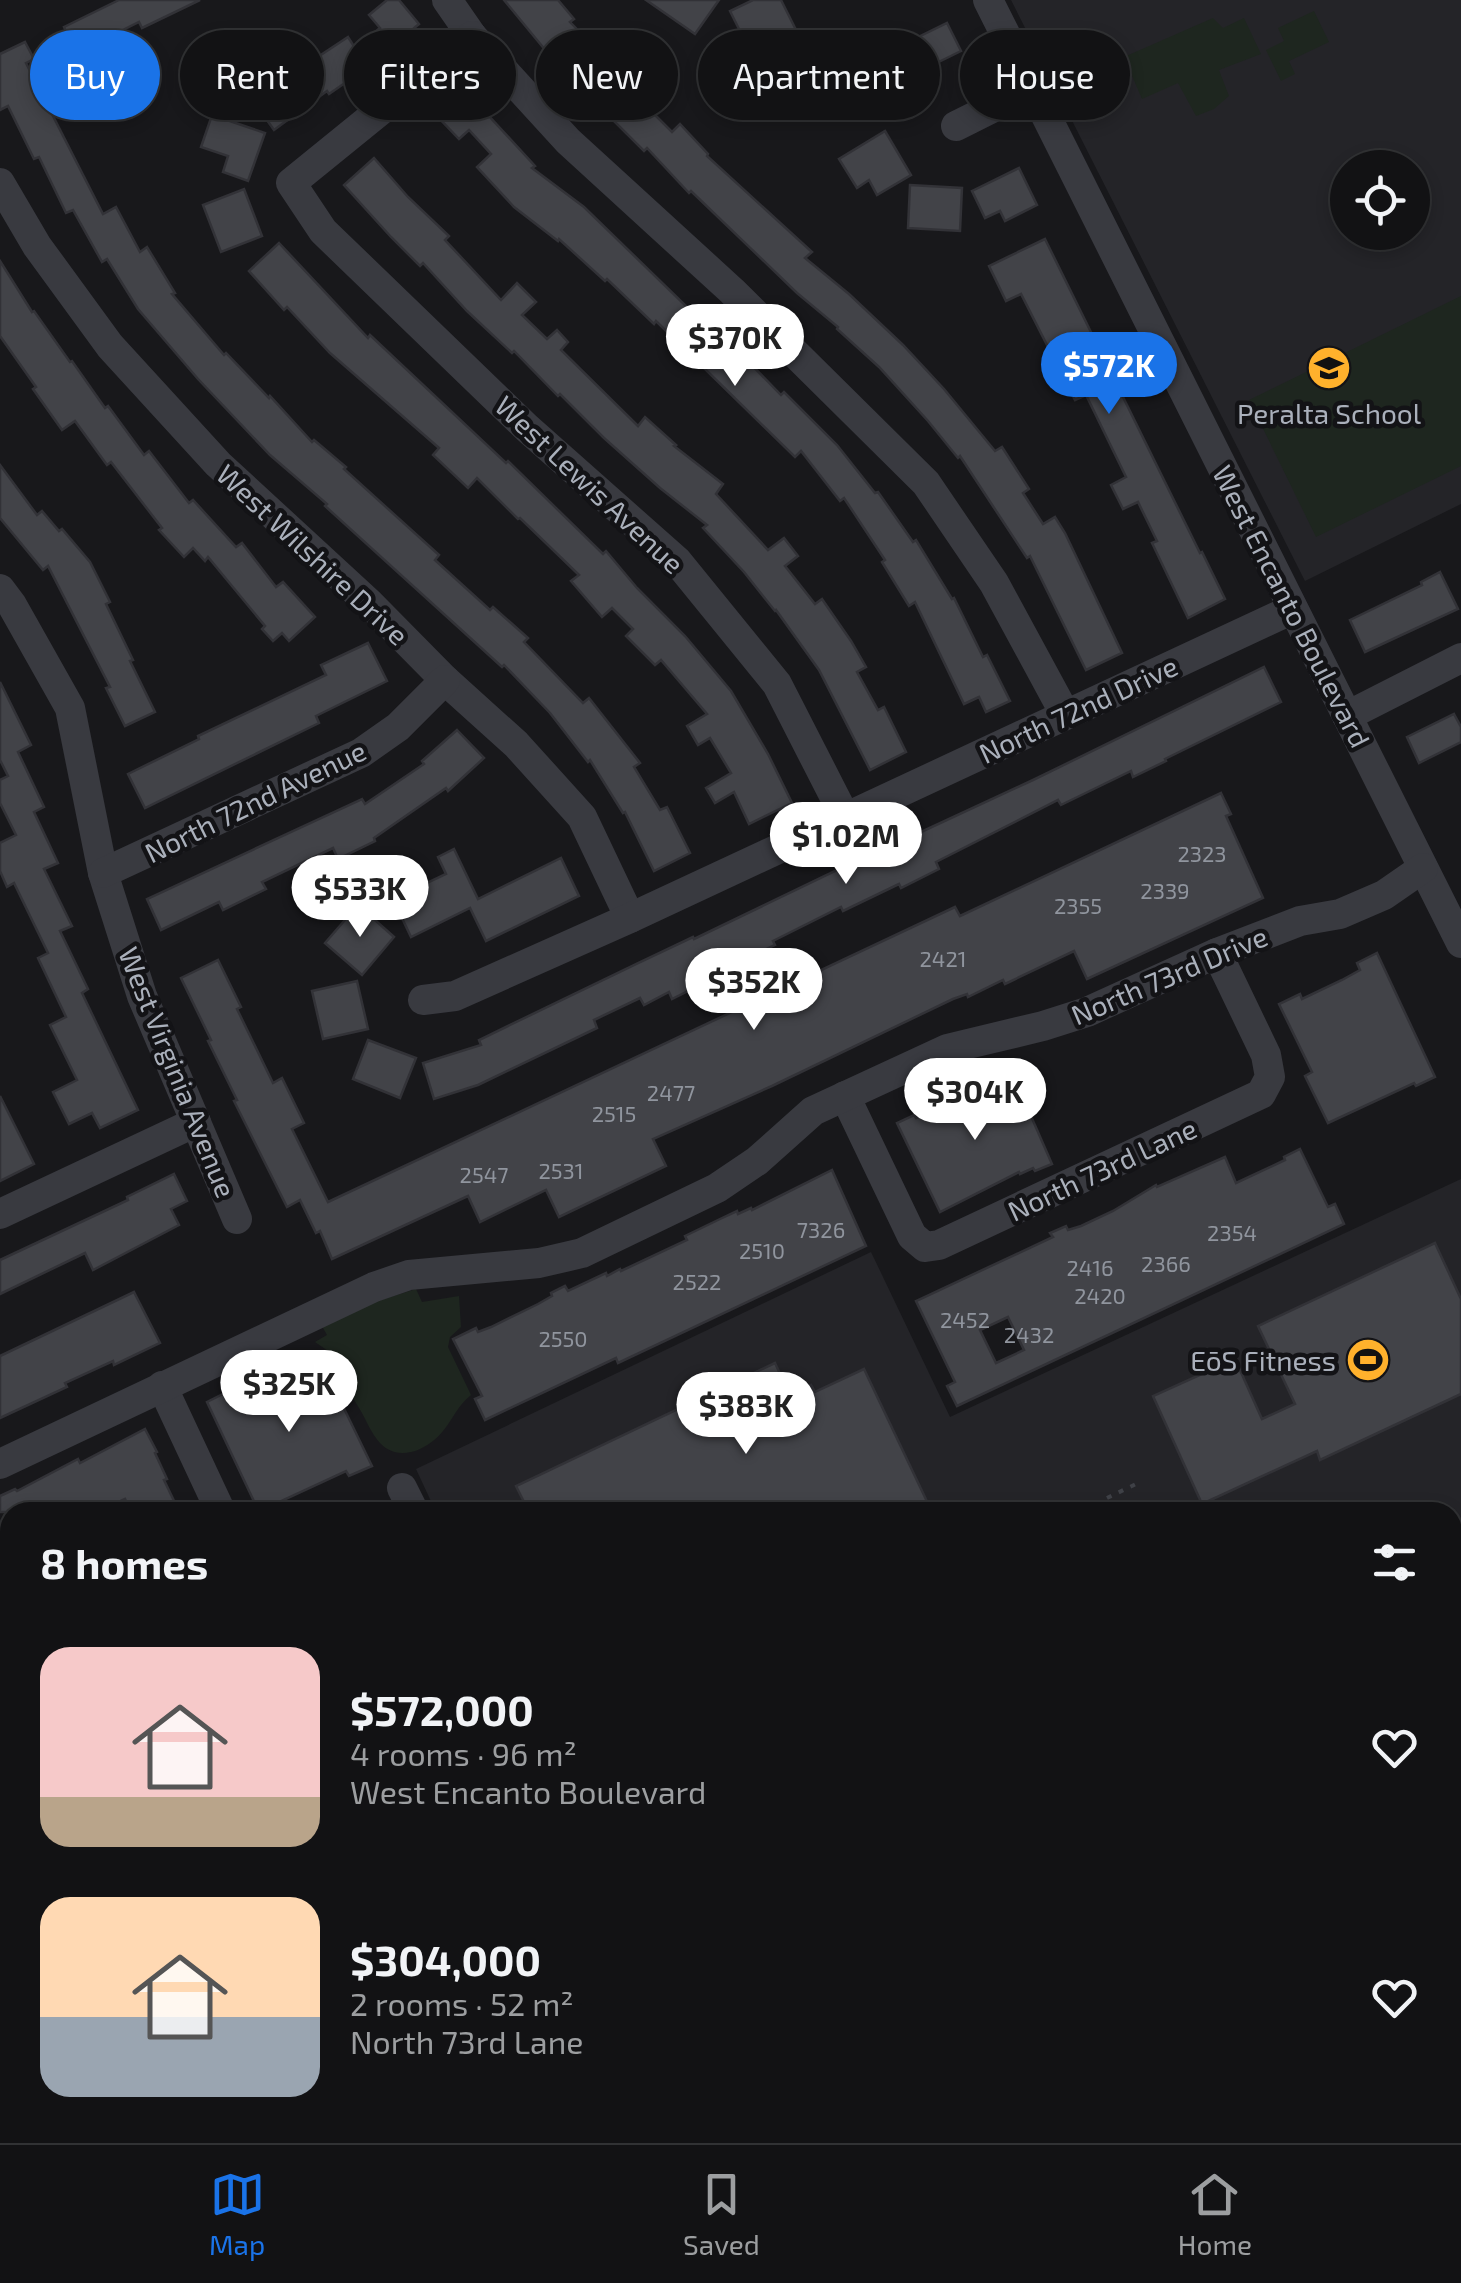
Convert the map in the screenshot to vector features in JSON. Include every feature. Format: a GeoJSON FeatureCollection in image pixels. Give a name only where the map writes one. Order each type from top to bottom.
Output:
{"type":"FeatureCollection","features":[{"type":"Feature","properties":{"kind":"street"},"geometry":{"type":"LineString","coordinates":[[448,0],[468,30]]}},
{"type":"Feature","properties":{"kind":"street","name":"West Encanto Boulevard"},"geometry":{"type":"LineString","coordinates":[[988,0],[1003,30]]}},
{"type":"Feature","properties":{"kind":"street"},"geometry":{"type":"LineString","coordinates":[[516,84],[568,141],[732,291],[926,482],[994,583],[1066,714]]}},
{"type":"Feature","properties":{"kind":"street","name":"West Lewis Avenue"},"geometry":{"type":"LineString","coordinates":[[369,120],[291,183],[323,231],[527,428],[677,561],[777,684],[846,819]]}},
{"type":"Feature","properties":{"kind":"street"},"geometry":{"type":"LineString","coordinates":[[956,126],[968,120]]}},
{"type":"Feature","properties":{"kind":"street","name":"West Encanto Boulevard"},"geometry":{"type":"LineString","coordinates":[[1048,120],[1461,943]]}},
{"type":"Feature","properties":{"kind":"street","name":"West Wilshire Drive"},"geometry":{"type":"LineString","coordinates":[[0,183],[37,246],[110,346],[218,464],[516,744],[582,817],[630,918]]}},
{"type":"Feature","properties":{"kind":"street","name":"West Virginia Avenue"},"geometry":{"type":"LineString","coordinates":[[0,589],[70,708],[103,873],[142,996],[237,1219]]}},
{"type":"Feature","properties":{"kind":"street","name":"North 72nd Drive"},"geometry":{"type":"LineString","coordinates":[[423,1000],[455,996],[630,918],[1294,609]]}},
{"type":"Feature","properties":{"kind":"street"},"geometry":{"type":"LineString","coordinates":[[1347,716],[1461,658]]}},
{"type":"Feature","properties":{"kind":"street","name":"North 72nd Avenue"},"geometry":{"type":"LineString","coordinates":[[103,873],[361,753],[398,727],[445,680]]}},
{"type":"Feature","properties":{"kind":"street","name":"North 73rd Drive"},"geometry":{"type":"LineString","coordinates":[[0,1464],[362,1293],[409,1275],[539,1262],[582,1252],[718,1188],[757,1161],[813,1112],[947,1049],[1087,1012],[1217,953],[1300,921],[1340,914],[1384,895],[1423,868]]}},
{"type":"Feature","properties":{"kind":"street","name":"North 73rd Lane"},"geometry":{"type":"LineString","coordinates":[[845,1096],[912,1236],[925,1247],[939,1245],[1260,1094],[1270,1077],[1266,1055],[1217,953]]}},
{"type":"Feature","properties":{"kind":"street"},"geometry":{"type":"LineString","coordinates":[[0,1214],[196,1122]]}},
{"type":"Feature","properties":{"kind":"street"},"geometry":{"type":"LineString","coordinates":[[162,1386],[216,1502]]}},
{"type":"Feature","properties":{"kind":"path"},"geometry":{"type":"LineString","coordinates":[[1108,1498],[1136,1484]]}},
{"type":"Feature","properties":{"kind":"shaded area","name":"Peralta School"},"geometry":{"type":"Polygon","coordinates":[[[1011,0],[1461,0],[1461,504],[1305,581],[1072,120],[1130,120],[1130,30],[1026,30],[1011,0]]]}},
{"type":"Feature","properties":{"kind":"shaded area"},"geometry":{"type":"Polygon","coordinates":[[[1314,11],[1329,42],[1289,61],[1295,74],[1281,81],[1266,50],[1284,41],[1278,28],[1314,11]]]}},
{"type":"Feature","properties":{"kind":"shaded area"},"geometry":{"type":"Polygon","coordinates":[[[1213,18],[1223,28],[1244,18],[1261,54],[1219,70],[1229,96],[1214,109],[1196,116],[1178,83],[1142,99],[1130,71],[1130,54],[1213,18]]]}},
{"type":"Feature","properties":{"kind":"shaded area"},"geometry":{"type":"Polygon","coordinates":[[[1461,296],[1461,466],[1316,537],[1249,400],[1461,296]]]}},
{"type":"Feature","properties":{"kind":"shaded area"},"geometry":{"type":"Polygon","coordinates":[[[1461,1179],[1461,1502],[431,1502],[416,1469],[871,1252],[950,1417],[1461,1179]]]}},
{"type":"Feature","properties":{"kind":"shaded area"},"geometry":{"type":"Polygon","coordinates":[[[416,1289],[422,1302],[459,1296],[461,1327],[450,1337],[448,1347],[471,1395],[432,1442],[401,1453],[386,1448],[375,1436],[342,1379],[337,1357],[315,1342],[327,1335],[322,1326],[368,1304],[416,1289]]]}},
{"type":"Feature","properties":{"kind":"building"},"geometry":{"type":"Polygon","coordinates":[[[119,0],[200,0],[142,28],[139,22],[123,30],[64,27],[119,0]]]}},
{"type":"Feature","properties":{"kind":"building"},"geometry":{"type":"Polygon","coordinates":[[[387,0],[399,0],[419,24],[412,30],[378,30],[380,28],[369,15],[387,0]]]}},
{"type":"Feature","properties":{"kind":"building"},"geometry":{"type":"Polygon","coordinates":[[[504,0],[558,0],[574,19],[570,22],[578,30],[536,30],[536,39],[504,0]]]}},
{"type":"Feature","properties":{"kind":"building"},"geometry":{"type":"Polygon","coordinates":[[[646,0],[719,0],[695,34],[646,0]]]}},
{"type":"Feature","properties":{"kind":"building"},"geometry":{"type":"Polygon","coordinates":[[[753,0],[781,0],[796,30],[740,30],[730,11],[753,0]]]}},
{"type":"Feature","properties":{"kind":"building"},"geometry":{"type":"Polygon","coordinates":[[[947,23],[960,51],[940,61],[940,30],[933,30],[947,23]]]}},
{"type":"Feature","properties":{"kind":"building"},"geometry":{"type":"Polygon","coordinates":[[[344,40],[344,84],[329,94],[324,93],[324,53],[344,40]]]}},
{"type":"Feature","properties":{"kind":"building"},"geometry":{"type":"Polygon","coordinates":[[[25,42],[30,51],[30,61],[26,63],[30,71],[30,120],[55,120],[103,214],[116,207],[140,252],[147,247],[175,293],[172,294],[224,355],[270,396],[312,442],[346,467],[439,555],[435,560],[528,638],[524,642],[583,703],[589,698],[640,763],[634,767],[660,810],[667,807],[690,853],[654,871],[625,812],[590,760],[550,713],[504,665],[270,455],[198,379],[138,309],[107,259],[102,262],[73,210],[66,213],[8,106],[0,110],[0,54],[25,42]]]}},
{"type":"Feature","properties":{"kind":"building"},"geometry":{"type":"Polygon","coordinates":[[[210,120],[227,120],[265,133],[248,181],[223,172],[228,156],[201,147],[210,120]]]}},
{"type":"Feature","properties":{"kind":"building"},"geometry":{"type":"Polygon","coordinates":[[[267,120],[288,120],[274,130],[267,120]]]}},
{"type":"Feature","properties":{"kind":"building"},"geometry":{"type":"Polygon","coordinates":[[[441,120],[493,120],[535,166],[532,168],[584,207],[837,445],[878,492],[913,542],[916,540],[954,598],[1010,701],[986,712],[979,697],[964,704],[915,602],[909,606],[882,562],[885,560],[844,498],[840,501],[801,451],[795,457],[656,321],[654,324],[607,279],[514,207],[477,167],[491,154],[469,130],[459,139],[441,120]]]}},
{"type":"Feature","properties":{"kind":"building"},"geometry":{"type":"Polygon","coordinates":[[[613,120],[660,120],[672,132],[680,124],[707,156],[812,252],[805,258],[903,345],[995,451],[1002,447],[1029,489],[1023,493],[1043,524],[1055,517],[1065,533],[1122,653],[1086,670],[1030,556],[1027,558],[960,456],[838,327],[689,193],[647,148],[644,151],[613,120]]]}},
{"type":"Feature","properties":{"kind":"building"},"geometry":{"type":"Polygon","coordinates":[[[885,131],[911,175],[877,195],[869,180],[857,188],[839,159],[885,131]]]}},
{"type":"Feature","properties":{"kind":"building"},"geometry":{"type":"Polygon","coordinates":[[[374,158],[449,236],[445,240],[501,300],[517,283],[536,302],[522,315],[547,339],[557,330],[568,342],[561,350],[638,426],[645,417],[674,446],[723,484],[716,494],[768,550],[784,538],[798,556],[785,566],[815,604],[822,599],[851,641],[866,667],[857,672],[878,710],[884,707],[906,752],[870,770],[819,670],[776,610],[703,528],[707,525],[660,488],[467,311],[344,185],[374,158]]]}},
{"type":"Feature","properties":{"kind":"building"},"geometry":{"type":"Polygon","coordinates":[[[1019,168],[1037,205],[1005,221],[1000,211],[985,218],[972,191],[1019,168]]]}},
{"type":"Feature","properties":{"kind":"building"},"geometry":{"type":"Polygon","coordinates":[[[910,185],[962,188],[960,231],[908,228],[910,185]]]}},
{"type":"Feature","properties":{"kind":"building"},"geometry":{"type":"Polygon","coordinates":[[[244,189],[262,236],[221,252],[203,205],[244,189]]]}},
{"type":"Feature","properties":{"kind":"building"},"geometry":{"type":"Polygon","coordinates":[[[1045,239],[1225,599],[1188,618],[1152,543],[1157,541],[1138,502],[1123,509],[1111,485],[1126,477],[1086,395],[1075,400],[1021,294],[1006,301],[989,266],[1045,239]]]}},
{"type":"Feature","properties":{"kind":"building"},"geometry":{"type":"Polygon","coordinates":[[[279,243],[368,338],[370,335],[508,461],[603,554],[606,551],[685,636],[731,691],[792,803],[749,824],[734,792],[715,803],[706,788],[731,773],[710,738],[698,745],[687,726],[707,714],[661,660],[655,665],[626,636],[633,629],[612,608],[602,617],[571,581],[579,575],[520,518],[477,478],[468,488],[433,455],[439,448],[330,353],[287,307],[284,310],[249,271],[279,243]]]}},
{"type":"Feature","properties":{"kind":"building"},"geometry":{"type":"Polygon","coordinates":[[[0,261],[32,312],[144,455],[149,451],[189,503],[193,500],[236,547],[242,543],[276,587],[283,582],[315,617],[289,641],[282,633],[273,641],[208,557],[205,561],[193,548],[184,557],[75,421],[62,430],[0,336],[0,261]]]}},
{"type":"Feature","properties":{"kind":"building"},"geometry":{"type":"Polygon","coordinates":[[[0,465],[37,515],[42,511],[90,562],[155,712],[125,726],[106,688],[110,687],[48,566],[43,570],[0,518],[0,465]]]}},
{"type":"Feature","properties":{"kind":"building"},"geometry":{"type":"Polygon","coordinates":[[[1440,572],[1458,609],[1365,652],[1350,620],[1440,572]]]}},
{"type":"Feature","properties":{"kind":"building"},"geometry":{"type":"Polygon","coordinates":[[[368,643],[387,681],[316,716],[319,723],[145,808],[128,774],[326,675],[321,665],[368,643]]]}},
{"type":"Feature","properties":{"kind":"building"},"geometry":{"type":"Polygon","coordinates":[[[1264,667],[1281,702],[1133,777],[1131,771],[1061,805],[1058,800],[936,862],[939,869],[843,911],[841,907],[672,999],[669,992],[644,1005],[640,998],[594,1020],[597,1028],[478,1085],[434,1099],[423,1063],[481,1045],[479,1040],[638,963],[1033,780],[1264,667]]]}},
{"type":"Feature","properties":{"kind":"building"},"geometry":{"type":"Polygon","coordinates":[[[0,682],[31,745],[18,752],[44,807],[34,812],[58,863],[44,869],[72,926],[60,931],[88,989],[82,993],[138,1110],[100,1128],[92,1113],[69,1124],[53,1092],[77,1080],[50,1025],[66,1017],[38,958],[48,953],[14,883],[7,887],[0,871],[0,843],[16,835],[0,803],[0,780],[8,776],[0,760],[0,682]]]}},
{"type":"Feature","properties":{"kind":"building"},"geometry":{"type":"Polygon","coordinates":[[[1454,714],[1461,727],[1461,742],[1419,763],[1407,737],[1454,714]]]}},
{"type":"Feature","properties":{"kind":"building"},"geometry":{"type":"Polygon","coordinates":[[[457,730],[484,758],[448,791],[446,788],[374,838],[375,841],[338,859],[333,848],[262,882],[266,889],[223,910],[219,902],[161,930],[147,899],[362,799],[365,804],[424,764],[422,761],[457,730]]]}},
{"type":"Feature","properties":{"kind":"building"},"geometry":{"type":"Polygon","coordinates":[[[1221,793],[1231,814],[1226,816],[1263,898],[1087,979],[1074,951],[1005,984],[1003,980],[968,997],[967,994],[953,999],[653,1139],[666,1166],[559,1217],[546,1190],[480,1222],[468,1196],[332,1259],[300,1200],[287,1207],[234,1101],[237,1100],[181,978],[218,960],[273,1083],[282,1078],[304,1123],[292,1129],[328,1202],[955,907],[960,916],[1221,793]]]}},
{"type":"Feature","properties":{"kind":"building"},"geometry":{"type":"Polygon","coordinates":[[[454,849],[478,899],[561,858],[579,896],[486,941],[470,908],[411,937],[393,899],[446,874],[438,857],[454,849]]]}},
{"type":"Feature","properties":{"kind":"building"},"geometry":{"type":"Polygon","coordinates":[[[358,905],[394,937],[362,975],[325,943],[358,905]]]}},
{"type":"Feature","properties":{"kind":"building"},"geometry":{"type":"Polygon","coordinates":[[[1377,953],[1435,1077],[1328,1123],[1305,1076],[1312,1072],[1279,1004],[1300,994],[1302,999],[1342,980],[1360,970],[1357,963],[1377,953]]]}},
{"type":"Feature","properties":{"kind":"building"},"geometry":{"type":"Polygon","coordinates":[[[357,981],[368,1029],[323,1039],[312,991],[357,981]]]}},
{"type":"Feature","properties":{"kind":"building"},"geometry":{"type":"Polygon","coordinates":[[[368,1040],[416,1058],[400,1098],[353,1079],[368,1040]]]}},
{"type":"Feature","properties":{"kind":"building"},"geometry":{"type":"Polygon","coordinates":[[[1004,1073],[1006,1078],[1013,1075],[1052,1164],[1019,1172],[940,1212],[897,1123],[967,1097],[1004,1073]]]}},
{"type":"Feature","properties":{"kind":"building"},"geometry":{"type":"Polygon","coordinates":[[[0,1096],[34,1164],[0,1181],[0,1096]]]}},
{"type":"Feature","properties":{"kind":"building"},"geometry":{"type":"Polygon","coordinates":[[[1300,1149],[1328,1207],[1335,1204],[1344,1224],[957,1406],[947,1386],[955,1382],[916,1301],[1053,1237],[1050,1233],[1066,1226],[1068,1230],[1081,1226],[1156,1185],[1225,1157],[1236,1183],[1285,1160],[1284,1157],[1300,1149]],[[1008,1317],[980,1330],[996,1363],[1024,1350],[1008,1317]]]}},
{"type":"Feature","properties":{"kind":"building"},"geometry":{"type":"Polygon","coordinates":[[[832,1170],[866,1246],[618,1363],[616,1358],[485,1420],[475,1399],[482,1396],[453,1339],[476,1328],[478,1332],[491,1327],[565,1286],[568,1291],[606,1273],[607,1276],[621,1271],[687,1240],[685,1236],[720,1219],[737,1211],[738,1214],[752,1210],[832,1170]]]}},
{"type":"Feature","properties":{"kind":"building"},"geometry":{"type":"Polygon","coordinates":[[[174,1174],[187,1201],[171,1209],[179,1225],[93,1270],[85,1253],[0,1294],[0,1260],[174,1174]]]}},
{"type":"Feature","properties":{"kind":"building","name":"EōS Fitness"},"geometry":{"type":"Polygon","coordinates":[[[1435,1243],[1461,1299],[1461,1394],[1320,1460],[1317,1451],[1201,1502],[1153,1396],[1235,1359],[1262,1419],[1295,1404],[1258,1326],[1435,1243]]]}},
{"type":"Feature","properties":{"kind":"building"},"geometry":{"type":"Polygon","coordinates":[[[134,1292],[160,1343],[65,1383],[67,1387],[0,1418],[0,1356],[134,1292]]]}},
{"type":"Feature","properties":{"kind":"building"},"geometry":{"type":"Polygon","coordinates":[[[318,1355],[372,1466],[349,1476],[346,1471],[279,1502],[254,1502],[207,1402],[227,1392],[231,1400],[264,1385],[262,1382],[318,1355]]]}},
{"type":"Feature","properties":{"kind":"building"},"geometry":{"type":"Polygon","coordinates":[[[775,1363],[790,1395],[811,1385],[815,1392],[864,1369],[927,1502],[524,1502],[516,1486],[775,1363]]]}},
{"type":"Feature","properties":{"kind":"building"},"geometry":{"type":"Polygon","coordinates":[[[145,1429],[175,1502],[0,1502],[0,1496],[78,1459],[80,1463],[145,1429]]]}},
{"type":"Feature","properties":{"kind":"place","name":"Peralta School"},"geometry":{"type":"Point","coordinates":[1329,368]}},
{"type":"Feature","properties":{"kind":"place","name":"EōS Fitness"},"geometry":{"type":"Point","coordinates":[1368,1360]}}]}
